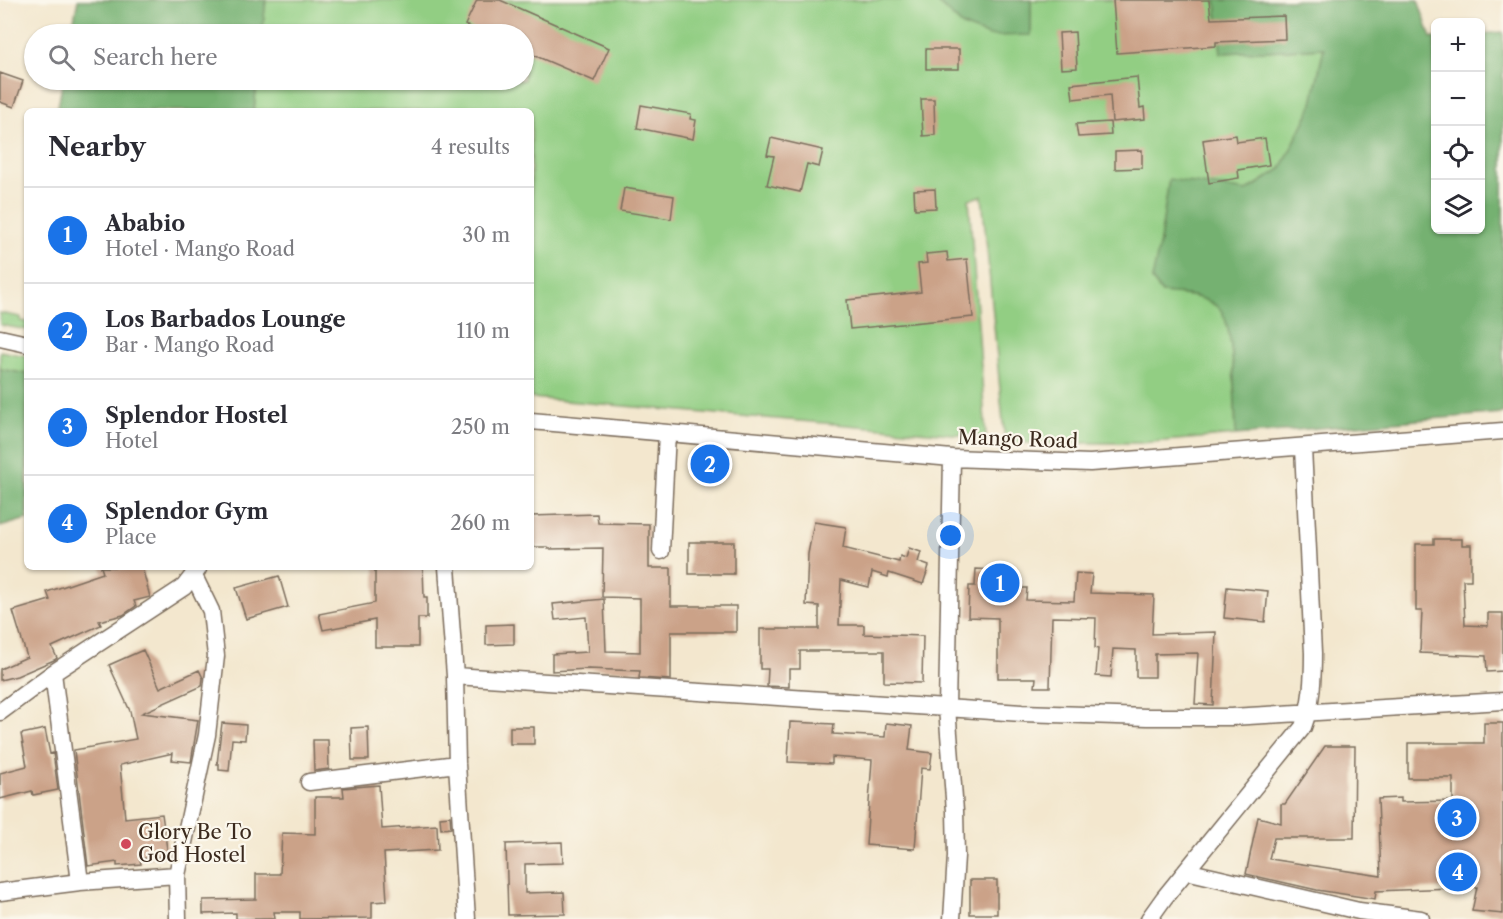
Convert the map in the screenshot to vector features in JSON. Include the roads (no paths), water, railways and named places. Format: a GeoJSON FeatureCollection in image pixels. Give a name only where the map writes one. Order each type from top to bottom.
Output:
{"type":"FeatureCollection","features":[{"type":"Feature","properties":{"kind":"street"},"geometry":{"type":"LineString","coordinates":[[0,338],[24,343]]}},
{"type":"Feature","properties":{"kind":"street","name":"Mango Road"},"geometry":{"type":"LineString","coordinates":[[534,421],[952,458],[1090,463],[1303,448],[1503,430]]}},
{"type":"Feature","properties":{"kind":"street"},"geometry":{"type":"LineString","coordinates":[[661,551],[667,433]]}},
{"type":"Feature","properties":{"kind":"street"},"geometry":{"type":"LineString","coordinates":[[1149,919],[1303,727],[1309,713],[1313,653],[1303,448]]}},
{"type":"Feature","properties":{"kind":"street"},"geometry":{"type":"LineString","coordinates":[[952,458],[947,708],[955,811],[956,856],[952,919]]}},
{"type":"Feature","properties":{"kind":"street"},"geometry":{"type":"LineString","coordinates":[[447,570],[455,676],[457,764],[466,919]]}},
{"type":"Feature","properties":{"kind":"street"},"geometry":{"type":"LineString","coordinates":[[0,711],[53,673],[184,587],[196,571]]}},
{"type":"Feature","properties":{"kind":"street"},"geometry":{"type":"LineString","coordinates":[[178,919],[177,875],[207,735],[216,656],[211,611],[196,571]]}},
{"type":"Feature","properties":{"kind":"street"},"geometry":{"type":"LineString","coordinates":[[53,673],[80,882]]}},
{"type":"Feature","properties":{"kind":"street"},"geometry":{"type":"LineString","coordinates":[[455,676],[947,708],[1147,717],[1231,717],[1503,701]]}},
{"type":"Feature","properties":{"kind":"street"},"geometry":{"type":"LineString","coordinates":[[309,782],[457,764]]}},
{"type":"Feature","properties":{"kind":"street"},"geometry":{"type":"LineString","coordinates":[[1186,871],[1359,911],[1421,919]]}},
{"type":"Feature","properties":{"kind":"street"},"geometry":{"type":"LineString","coordinates":[[0,892],[80,882],[177,875]]}},
{"type":"Feature","properties":{"kind":"place","name":"Los Barbados Lounge"},"geometry":{"type":"Point","coordinates":[710,464]}},
{"type":"Feature","properties":{"kind":"place","name":"Ababio"},"geometry":{"type":"Point","coordinates":[1000,583]}},
{"type":"Feature","properties":{"kind":"place","name":"Splendor Hostel"},"geometry":{"type":"Point","coordinates":[1457,818]}},
{"type":"Feature","properties":{"kind":"place","name":"Glory Be To God Hostel"},"geometry":{"type":"Point","coordinates":[126,844]}},
{"type":"Feature","properties":{"kind":"place","name":"Splendor Gym"},"geometry":{"type":"Point","coordinates":[1458,872]}}]}
